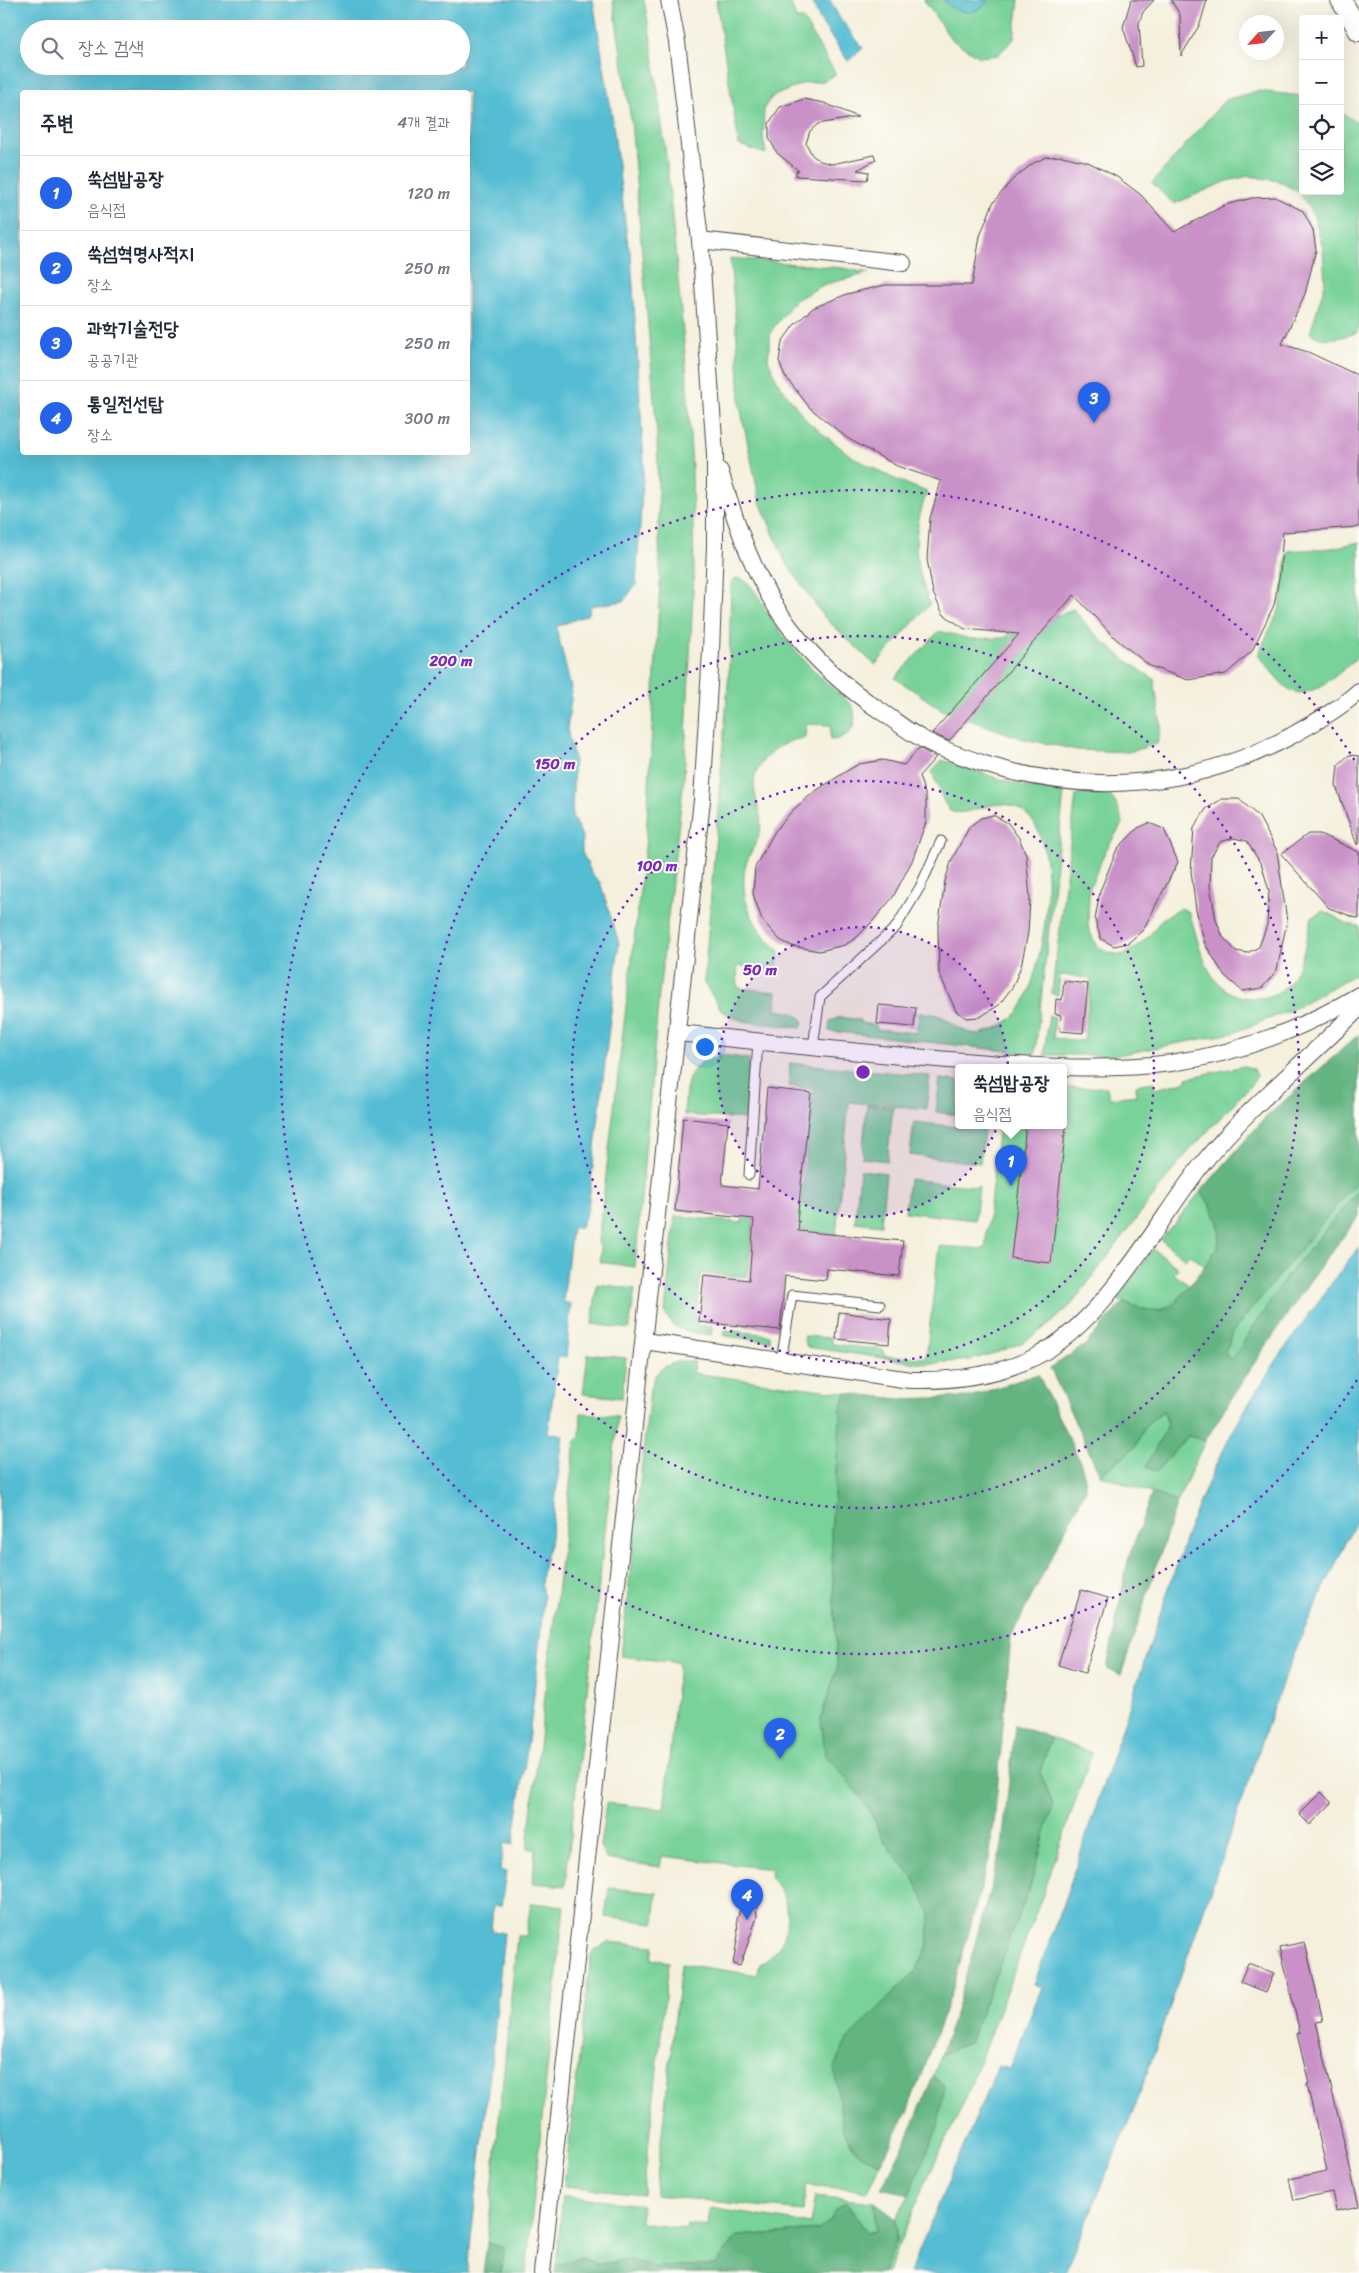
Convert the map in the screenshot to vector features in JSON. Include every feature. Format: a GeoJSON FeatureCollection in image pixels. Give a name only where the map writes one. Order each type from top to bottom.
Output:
{"type":"FeatureCollection","features":[{"type":"Feature","properties":{"kind":"street"},"geometry":{"type":"LineString","coordinates":[[542,2273],[702,800],[712,632],[715,546],[715,454],[700,240],[677,42],[669,0]]}},
{"type":"Feature","properties":{"kind":"street"},"geometry":{"type":"LineString","coordinates":[[1341,0],[1359,30]]}},
{"type":"Feature","properties":{"kind":"street"},"geometry":{"type":"LineString","coordinates":[[700,240],[903,263]]}},
{"type":"Feature","properties":{"kind":"street"},"geometry":{"type":"LineString","coordinates":[[715,454],[738,530],[759,580],[770,600],[808,648],[830,673],[858,696],[913,733],[977,761],[1015,773],[1072,781],[1109,784],[1145,783],[1180,778],[1212,769],[1270,747],[1316,722],[1359,691]]}},
{"type":"Feature","properties":{"kind":"street"},"geometry":{"type":"LineString","coordinates":[[1067,1066],[1171,1063],[1204,1056],[1287,1031],[1326,1015],[1359,995]]}},
{"type":"Feature","properties":{"kind":"street"},"geometry":{"type":"LineString","coordinates":[[644,1341],[910,1380],[942,1380],[993,1372],[1036,1356],[1058,1342],[1083,1321],[1114,1287],[1204,1163],[1264,1098],[1359,1008]]}},
{"type":"Feature","properties":{"kind":"street"},"geometry":{"type":"LineString","coordinates":[[677,1033],[928,1059],[998,1064]]}},
{"type":"Feature","properties":{"kind":"lane"},"geometry":{"type":"LineString","coordinates":[[813,1047],[820,997],[896,927],[920,888],[941,841]]}},
{"type":"Feature","properties":{"kind":"lane"},"geometry":{"type":"LineString","coordinates":[[749,1175],[758,1041]]}},
{"type":"Feature","properties":{"kind":"lane"},"geometry":{"type":"LineString","coordinates":[[782,1361],[792,1294],[880,1305]]}},
{"type":"Feature","properties":{"kind":"green space"},"geometry":{"type":"Polygon","coordinates":[[[613,0],[644,0],[651,39],[667,164],[686,364],[692,470],[694,573],[684,778],[659,994],[635,1267],[600,1262],[601,1249],[598,1242],[646,839],[660,582],[657,435],[631,121],[613,0]]]}},
{"type":"Feature","properties":{"kind":"green space"},"geometry":{"type":"Polygon","coordinates":[[[716,0],[790,0],[796,19],[803,19],[836,74],[823,81],[804,83],[772,97],[764,108],[763,136],[766,154],[739,145],[716,0]]]}},
{"type":"Feature","properties":{"kind":"green space"},"geometry":{"type":"Polygon","coordinates":[[[924,0],[1019,0],[1014,39],[998,55],[979,57],[951,39],[924,0]]]}},
{"type":"Feature","properties":{"kind":"green space"},"geometry":{"type":"Polygon","coordinates":[[[1257,91],[1299,96],[1299,192],[1279,181],[1249,176],[1227,181],[1174,204],[1152,183],[1225,100],[1257,91]]]}},
{"type":"Feature","properties":{"kind":"green space"},"geometry":{"type":"Polygon","coordinates":[[[1344,114],[1359,123],[1359,327],[1356,333],[1338,338],[1321,338],[1310,333],[1325,284],[1323,248],[1314,216],[1301,195],[1344,195],[1344,114]]]}},
{"type":"Feature","properties":{"kind":"green space"},"geometry":{"type":"Polygon","coordinates":[[[730,258],[842,268],[869,273],[823,285],[794,301],[771,331],[768,359],[777,381],[807,421],[851,456],[892,478],[927,492],[918,522],[916,548],[920,574],[930,604],[875,665],[824,617],[785,561],[760,502],[740,406],[737,338],[730,258]]]}},
{"type":"Feature","properties":{"kind":"green space"},"geometry":{"type":"Polygon","coordinates":[[[1359,542],[1359,655],[1337,675],[1317,688],[1308,692],[1298,693],[1290,690],[1258,655],[1280,608],[1288,551],[1332,548],[1359,542]]]}},
{"type":"Feature","properties":{"kind":"green space"},"geometry":{"type":"Polygon","coordinates":[[[740,578],[754,590],[772,620],[799,655],[819,676],[852,705],[855,719],[852,730],[848,734],[830,740],[831,725],[806,724],[805,738],[787,743],[770,753],[755,777],[754,786],[761,825],[759,836],[745,867],[744,892],[756,924],[780,951],[776,969],[737,966],[738,988],[777,992],[776,1010],[791,1012],[797,1015],[803,1021],[801,1028],[742,1021],[722,1011],[704,983],[729,672],[731,582],[734,579],[740,578]]]}},
{"type":"Feature","properties":{"kind":"green space"},"geometry":{"type":"Polygon","coordinates":[[[1073,609],[1110,648],[1154,679],[1161,726],[1157,744],[1128,752],[1078,750],[1024,739],[944,711],[895,678],[939,631],[971,639],[1003,638],[1073,609]]]}},
{"type":"Feature","properties":{"kind":"green space"},"geometry":{"type":"Polygon","coordinates":[[[942,760],[1022,786],[1064,793],[1035,1054],[829,1031],[830,1021],[840,1017],[860,1020],[860,1023],[876,1025],[876,1029],[916,1033],[919,1013],[931,1013],[945,1018],[967,1032],[981,1033],[1004,1024],[1014,1017],[1024,1003],[1038,959],[1044,930],[1047,870],[1042,843],[1033,822],[1018,808],[1001,804],[968,811],[952,812],[945,804],[932,772],[942,760]]]}},
{"type":"Feature","properties":{"kind":"green space"},"geometry":{"type":"Polygon","coordinates":[[[1109,794],[1115,802],[1123,822],[1105,852],[1089,890],[1088,927],[1096,945],[1109,953],[1122,955],[1134,949],[1149,936],[1162,919],[1181,908],[1189,912],[1205,961],[1214,979],[1221,986],[1233,994],[1242,997],[1270,996],[1281,990],[1297,970],[1306,944],[1312,917],[1324,911],[1348,924],[1359,926],[1359,972],[1291,1010],[1233,1033],[1117,1055],[1044,1055],[1049,1016],[1055,1017],[1053,1038],[1084,1041],[1091,978],[1060,975],[1058,995],[1052,994],[1052,991],[1076,795],[1109,794]]]}},
{"type":"Feature","properties":{"kind":"green space"},"geometry":{"type":"Polygon","coordinates":[[[1359,1034],[1359,1178],[1234,1330],[1225,1353],[1231,1361],[1287,1276],[1359,1190],[1359,1216],[1316,1272],[1245,1377],[1205,1441],[1188,1436],[1156,1472],[1146,1466],[1168,1425],[1163,1410],[1144,1428],[1135,1447],[1100,1475],[1050,1368],[1084,1346],[1123,1302],[1155,1311],[1173,1305],[1180,1298],[1210,1258],[1219,1239],[1220,1230],[1217,1219],[1201,1191],[1264,1119],[1359,1034]]]}},
{"type":"Feature","properties":{"kind":"green space"},"geometry":{"type":"Polygon","coordinates":[[[722,1055],[749,1059],[746,1119],[684,1115],[687,1084],[690,1076],[701,1063],[722,1055]]]}},
{"type":"Feature","properties":{"kind":"green space"},"geometry":{"type":"Polygon","coordinates":[[[790,1063],[930,1076],[926,1109],[849,1102],[836,1234],[800,1230],[801,1220],[754,1214],[747,1277],[701,1273],[695,1325],[712,1326],[711,1335],[678,1328],[672,1324],[665,1312],[675,1216],[742,1223],[744,1206],[800,1211],[813,1089],[789,1086],[790,1063]]]}},
{"type":"Feature","properties":{"kind":"green space"},"geometry":{"type":"Polygon","coordinates":[[[1244,1066],[1254,1069],[1257,1076],[1251,1085],[1180,1161],[1072,1304],[1050,1324],[1024,1342],[970,1360],[925,1364],[807,1347],[804,1340],[805,1336],[831,1338],[832,1344],[883,1350],[884,1356],[926,1358],[939,1246],[985,1249],[999,1129],[1067,1129],[1067,1088],[1107,1087],[1109,1098],[1136,1095],[1136,1085],[1153,1082],[1155,1089],[1188,1081],[1187,1078],[1244,1066]]]}},
{"type":"Feature","properties":{"kind":"green space"},"geometry":{"type":"Polygon","coordinates":[[[940,1079],[955,1081],[955,1115],[936,1112],[940,1079]]]}},
{"type":"Feature","properties":{"kind":"green space"},"geometry":{"type":"Polygon","coordinates":[[[867,1105],[893,1108],[887,1161],[862,1158],[867,1105]]]}},
{"type":"Feature","properties":{"kind":"green space"},"geometry":{"type":"Polygon","coordinates":[[[914,1122],[955,1127],[955,1129],[984,1130],[980,1163],[910,1155],[914,1122]]]}},
{"type":"Feature","properties":{"kind":"green space"},"geometry":{"type":"Polygon","coordinates":[[[860,1170],[886,1173],[881,1225],[855,1222],[860,1170]]]}},
{"type":"Feature","properties":{"kind":"green space"},"geometry":{"type":"Polygon","coordinates":[[[1359,1178],[1359,1190],[1287,1276],[1232,1361],[1225,1353],[1234,1330],[1359,1178]]]}},
{"type":"Feature","properties":{"kind":"green space"},"geometry":{"type":"Polygon","coordinates":[[[909,1179],[979,1187],[975,1220],[905,1212],[909,1179]]]}},
{"type":"Feature","properties":{"kind":"green space"},"geometry":{"type":"Polygon","coordinates":[[[1201,1191],[1213,1210],[1219,1228],[1217,1247],[1205,1266],[1189,1254],[1185,1259],[1161,1240],[1201,1191]]]}},
{"type":"Feature","properties":{"kind":"green space"},"geometry":{"type":"Polygon","coordinates":[[[1153,1249],[1178,1268],[1174,1274],[1190,1286],[1172,1304],[1157,1310],[1141,1308],[1117,1299],[1153,1249]]]}},
{"type":"Feature","properties":{"kind":"green space"},"geometry":{"type":"Polygon","coordinates":[[[597,1284],[635,1289],[629,1329],[592,1324],[597,1284]]]}},
{"type":"Feature","properties":{"kind":"green space"},"geometry":{"type":"Polygon","coordinates":[[[725,1330],[770,1335],[770,1341],[724,1336],[725,1330]]]}},
{"type":"Feature","properties":{"kind":"green space"},"geometry":{"type":"Polygon","coordinates":[[[588,1354],[626,1358],[622,1398],[583,1394],[588,1354]]]}},
{"type":"Feature","properties":{"kind":"green space"},"geometry":{"type":"Polygon","coordinates":[[[681,1361],[695,1362],[692,1373],[846,1393],[841,1409],[831,1532],[837,1668],[821,1718],[825,1754],[868,1808],[885,1843],[915,1879],[930,1913],[928,1946],[917,1969],[895,1991],[856,2151],[880,2165],[868,2191],[806,2185],[803,2211],[655,2195],[681,1964],[757,1975],[760,1964],[771,1957],[779,1947],[787,1924],[787,1911],[784,1899],[770,1878],[772,1869],[662,1856],[660,1867],[606,1859],[600,1846],[606,1803],[664,1809],[679,1663],[621,1656],[650,1390],[654,1378],[660,1370],[681,1361]]]}},
{"type":"Feature","properties":{"kind":"green space"},"geometry":{"type":"Polygon","coordinates":[[[1038,1374],[1081,1464],[1086,1489],[1011,1637],[994,1825],[989,1859],[952,1992],[907,2112],[880,2165],[856,2151],[843,2131],[834,2067],[849,2038],[917,1969],[928,1946],[930,1913],[914,1879],[885,1843],[868,1808],[846,1778],[825,1755],[821,1718],[837,1668],[831,1532],[841,1409],[846,1393],[899,1399],[969,1397],[1038,1374]]]}},
{"type":"Feature","properties":{"kind":"green space"},"geometry":{"type":"Polygon","coordinates":[[[1164,1410],[1169,1425],[1147,1466],[1188,1436],[1205,1441],[1177,1502],[1100,1475],[1135,1447],[1144,1428],[1164,1410]]]}},
{"type":"Feature","properties":{"kind":"green space"},"geometry":{"type":"Polygon","coordinates":[[[581,1413],[618,1416],[565,1886],[533,1883],[535,1850],[527,1848],[575,1442],[580,1437],[581,1413]]]}},
{"type":"Feature","properties":{"kind":"green space"},"geometry":{"type":"Polygon","coordinates":[[[1152,1493],[1177,1502],[1121,1675],[1107,1668],[1128,1560],[1152,1493]]]}},
{"type":"Feature","properties":{"kind":"green space"},"geometry":{"type":"Polygon","coordinates":[[[1015,1725],[1051,1738],[1040,1772],[1053,1805],[1031,1884],[970,2041],[941,2055],[959,2001],[1002,1846],[1015,1725]]]}},
{"type":"Feature","properties":{"kind":"green space"},"geometry":{"type":"Polygon","coordinates":[[[1051,1738],[1092,1753],[1042,1897],[965,2100],[918,2198],[887,2273],[882,2273],[896,2242],[896,2219],[909,2195],[944,2085],[933,2077],[941,2055],[970,2041],[1031,1884],[1053,1805],[1040,1772],[1051,1738]]]}},
{"type":"Feature","properties":{"kind":"green space"},"geometry":{"type":"Polygon","coordinates":[[[609,1888],[657,1893],[654,1923],[605,1917],[609,1888]]]}},
{"type":"Feature","properties":{"kind":"green space"},"geometry":{"type":"Polygon","coordinates":[[[531,1903],[564,1906],[526,2273],[501,2273],[504,2249],[487,2243],[517,1936],[526,1936],[531,1903]]]}},
{"type":"Feature","properties":{"kind":"green space"},"geometry":{"type":"Polygon","coordinates":[[[608,1942],[654,1946],[652,1959],[669,1962],[643,2194],[564,2186],[591,1955],[596,1949],[608,1942]]]}},
{"type":"Feature","properties":{"kind":"green space"},"geometry":{"type":"Polygon","coordinates":[[[933,2077],[944,2085],[938,2127],[909,2195],[881,2189],[909,2134],[933,2077]]]}},
{"type":"Feature","properties":{"kind":"green space"},"geometry":{"type":"Polygon","coordinates":[[[563,2196],[642,2205],[641,2223],[686,2229],[687,2224],[708,2227],[710,2208],[810,2224],[815,2196],[874,2202],[875,2230],[867,2232],[835,2209],[830,2221],[818,2230],[737,2236],[716,2265],[654,2267],[630,2260],[598,2264],[581,2258],[556,2265],[563,2196]]]}},
{"type":"Feature","properties":{"kind":"green space"},"geometry":{"type":"Polygon","coordinates":[[[846,2202],[867,2232],[875,2230],[874,2202],[896,2219],[896,2242],[882,2273],[555,2273],[556,2265],[581,2258],[598,2264],[630,2260],[654,2267],[716,2265],[737,2236],[818,2230],[830,2221],[835,2209],[846,2202]]]}},
{"type":"Feature","properties":{"kind":"green space"},"geometry":{"type":"Polygon","coordinates":[[[487,2243],[504,2248],[501,2273],[483,2273],[487,2243]]]}},
{"type":"Feature","properties":{"kind":"water"},"geometry":{"type":"Polygon","coordinates":[[[0,0],[593,0],[612,116],[628,245],[631,255],[644,464],[636,584],[624,601],[590,606],[589,614],[556,627],[572,692],[567,729],[574,758],[572,816],[582,836],[582,852],[592,874],[600,882],[619,943],[588,1208],[581,1228],[572,1227],[563,1302],[571,1304],[566,1357],[558,1357],[548,1433],[563,1435],[550,1545],[542,1578],[544,1597],[532,1713],[513,1845],[504,1843],[500,1870],[506,1872],[501,1906],[493,1906],[491,1931],[504,1933],[467,2273],[0,2273],[0,0]]]}},
{"type":"Feature","properties":{"kind":"water"},"geometry":{"type":"Polygon","coordinates":[[[812,0],[830,0],[839,17],[863,48],[848,61],[819,19],[812,0]]]}},
{"type":"Feature","properties":{"kind":"water"},"geometry":{"type":"Polygon","coordinates":[[[943,0],[989,0],[979,10],[967,12],[948,5],[943,0]]]}},
{"type":"Feature","properties":{"kind":"water"},"geometry":{"type":"Polygon","coordinates":[[[1359,1246],[1359,1515],[1304,1630],[1282,1684],[1138,2099],[1065,2273],[1058,2273],[1050,2269],[1048,2273],[909,2273],[998,2066],[1009,2069],[1042,1987],[1034,1984],[1071,1881],[1188,1531],[1220,1455],[1262,1383],[1359,1246]]]}},
{"type":"Feature","properties":{"kind":"building"},"geometry":{"type":"Polygon","coordinates":[[[1131,0],[1154,0],[1143,12],[1139,23],[1142,66],[1136,67],[1123,27],[1131,0]]]}},
{"type":"Feature","properties":{"kind":"building"},"geometry":{"type":"Polygon","coordinates":[[[1171,0],[1207,0],[1200,24],[1181,56],[1180,15],[1171,0]]]}},
{"type":"Feature","properties":{"kind":"building"},"geometry":{"type":"Polygon","coordinates":[[[804,99],[824,103],[858,117],[818,124],[810,131],[806,143],[812,155],[820,161],[832,164],[874,155],[876,160],[857,170],[869,172],[867,180],[796,176],[796,171],[799,171],[777,153],[769,138],[769,123],[780,107],[804,99]]]}},
{"type":"Feature","properties":{"kind":"building"},"geometry":{"type":"Polygon","coordinates":[[[1062,156],[1088,162],[1117,177],[1141,195],[1174,232],[1225,205],[1252,198],[1275,197],[1303,211],[1313,230],[1316,250],[1305,294],[1282,344],[1308,352],[1359,376],[1359,527],[1283,532],[1280,572],[1274,605],[1252,651],[1226,674],[1188,680],[1150,666],[1116,639],[1074,595],[949,741],[932,733],[1019,634],[965,629],[943,614],[933,593],[927,559],[930,518],[941,481],[897,466],[847,438],[810,408],[785,376],[779,361],[782,342],[794,325],[813,308],[847,294],[885,285],[972,285],[980,236],[993,203],[1011,181],[1032,164],[1046,157],[1062,156]]]}},
{"type":"Feature","properties":{"kind":"building"},"geometry":{"type":"Polygon","coordinates":[[[919,748],[936,757],[919,776],[926,797],[926,822],[912,861],[893,897],[856,938],[845,945],[819,951],[792,946],[780,940],[762,920],[753,894],[755,867],[775,831],[793,810],[814,792],[850,769],[859,764],[883,760],[904,765],[919,748]]]}},
{"type":"Feature","properties":{"kind":"building"},"geometry":{"type":"Polygon","coordinates":[[[1349,755],[1359,756],[1359,844],[1357,845],[1336,786],[1338,765],[1349,755]]]}},
{"type":"Feature","properties":{"kind":"building"},"geometry":{"type":"Polygon","coordinates":[[[1222,799],[1239,799],[1259,817],[1277,851],[1287,921],[1277,970],[1262,988],[1242,991],[1224,975],[1205,944],[1196,910],[1191,871],[1194,828],[1206,809],[1222,799]],[[1234,838],[1220,842],[1211,857],[1210,886],[1216,920],[1223,937],[1236,951],[1247,953],[1259,947],[1267,925],[1269,891],[1262,866],[1247,841],[1234,838]]]}},
{"type":"Feature","properties":{"kind":"building"},"geometry":{"type":"Polygon","coordinates":[[[993,815],[1008,823],[1019,838],[1026,854],[1030,898],[1028,933],[1021,966],[1013,986],[999,1005],[980,1017],[966,1018],[956,1011],[939,973],[938,928],[945,881],[952,859],[970,826],[981,818],[993,815]]]}},
{"type":"Feature","properties":{"kind":"building"},"geometry":{"type":"Polygon","coordinates":[[[1149,823],[1164,829],[1178,862],[1143,930],[1128,943],[1114,946],[1101,939],[1095,920],[1100,891],[1117,849],[1138,828],[1149,823]]]}},
{"type":"Feature","properties":{"kind":"building"},"geometry":{"type":"Polygon","coordinates":[[[1308,834],[1320,834],[1359,852],[1359,919],[1329,908],[1281,854],[1308,834]]]}},
{"type":"Feature","properties":{"kind":"building"},"geometry":{"type":"Polygon","coordinates":[[[1064,981],[1088,984],[1083,1033],[1060,1031],[1061,1015],[1055,1014],[1056,999],[1062,1000],[1064,981]]]}},
{"type":"Feature","properties":{"kind":"building"},"geometry":{"type":"Polygon","coordinates":[[[879,1005],[916,1008],[914,1027],[877,1024],[879,1005]]]}},
{"type":"Feature","properties":{"kind":"building"},"geometry":{"type":"Polygon","coordinates":[[[767,1088],[811,1093],[797,1221],[799,1221],[798,1231],[903,1241],[899,1276],[827,1269],[826,1280],[785,1276],[780,1330],[699,1322],[704,1275],[749,1280],[754,1219],[675,1211],[683,1118],[728,1123],[722,1185],[758,1189],[767,1088]]]}},
{"type":"Feature","properties":{"kind":"building"},"geometry":{"type":"Polygon","coordinates":[[[1026,1129],[1066,1129],[1051,1263],[1011,1258],[1026,1129]]]}},
{"type":"Feature","properties":{"kind":"building"},"geometry":{"type":"Polygon","coordinates":[[[839,1312],[891,1319],[889,1344],[836,1339],[839,1312]]]}},
{"type":"Feature","properties":{"kind":"building"},"geometry":{"type":"Polygon","coordinates":[[[1081,1590],[1108,1598],[1085,1673],[1058,1665],[1081,1590]]]}},
{"type":"Feature","properties":{"kind":"building"},"geometry":{"type":"Polygon","coordinates":[[[1321,1792],[1332,1803],[1310,1825],[1299,1814],[1321,1792]]]}},
{"type":"Feature","properties":{"kind":"building"},"geometry":{"type":"Polygon","coordinates":[[[744,1900],[756,1905],[757,1917],[740,1966],[733,1964],[738,1935],[737,1918],[744,1900]]]}},
{"type":"Feature","properties":{"kind":"building"},"geometry":{"type":"Polygon","coordinates":[[[1305,1942],[1323,2021],[1316,2022],[1359,2206],[1336,2211],[1332,2192],[1294,2200],[1289,2179],[1327,2171],[1297,2034],[1300,2033],[1280,1947],[1305,1942]]]}},
{"type":"Feature","properties":{"kind":"building"},"geometry":{"type":"Polygon","coordinates":[[[1248,1963],[1274,1973],[1266,1992],[1240,1982],[1248,1963]]]}},
{"type":"Feature","properties":{"kind":"place","name":"과학기술전당"},"geometry":{"type":"Point","coordinates":[1094,423]}},
{"type":"Feature","properties":{"kind":"place","name":"쑥섬밥공장"},"geometry":{"type":"Point","coordinates":[1011,1186]}},
{"type":"Feature","properties":{"kind":"place","name":"쑥섬혁명사적지"},"geometry":{"type":"Point","coordinates":[780,1759]}},
{"type":"Feature","properties":{"kind":"place","name":"통일전선탑"},"geometry":{"type":"Point","coordinates":[747,1920]}}]}
